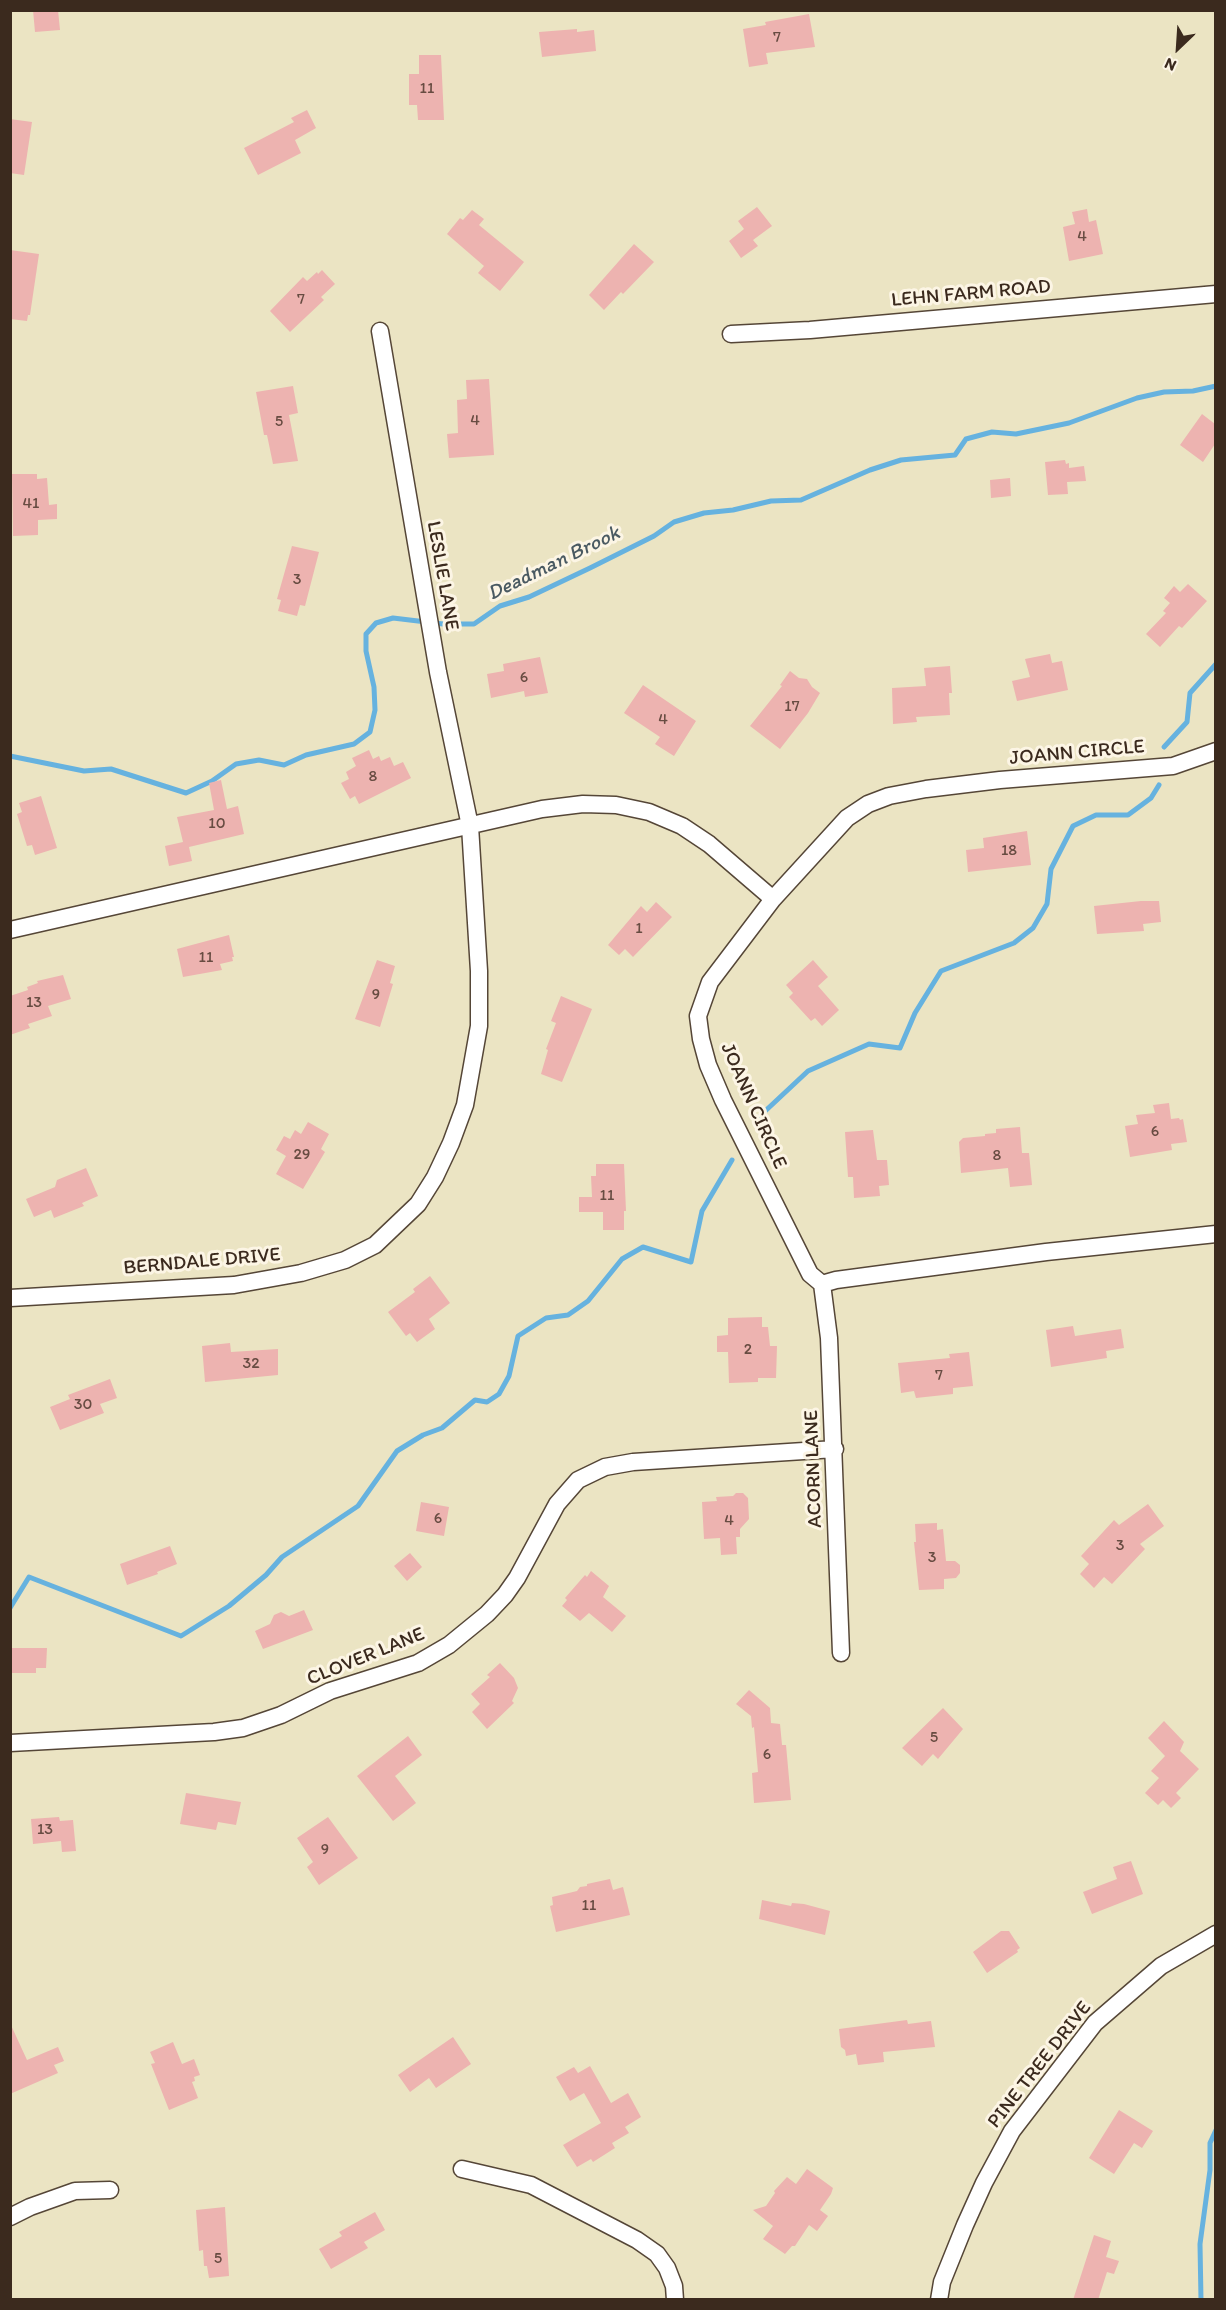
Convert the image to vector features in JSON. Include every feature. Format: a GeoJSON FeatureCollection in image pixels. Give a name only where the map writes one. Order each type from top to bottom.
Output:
{"type":"FeatureCollection","features":[{"type":"Feature","properties":{"kind":"street","name":"LEHN FARM ROAD"},"geometry":{"type":"LineString","coordinates":[[731,334],[821,329],[1215,294]]}},
{"type":"Feature","properties":{"kind":"street","name":"LESLIE LANE"},"geometry":{"type":"LineString","coordinates":[[380,331],[431,636],[470,826]]}},
{"type":"Feature","properties":{"kind":"street","name":"JOANN CIRCLE"},"geometry":{"type":"LineString","coordinates":[[822,1284],[810,1274],[723,1100],[708,1065],[701,1040],[698,1016],[710,982],[773,899],[847,818],[868,804],[889,796],[1000,780],[1173,766],[1215,752]]}},
{"type":"Feature","properties":{"kind":"street"},"geometry":{"type":"LineString","coordinates":[[10,930],[542,809],[583,804],[616,805],[648,812],[681,826],[709,844],[773,899]]}},
{"type":"Feature","properties":{"kind":"street","name":"BERNDALE DRIVE"},"geometry":{"type":"LineString","coordinates":[[10,1298],[234,1285],[301,1273],[345,1260],[375,1245],[418,1203],[435,1177],[465,1105],[479,1026],[479,971],[470,826]]}},
{"type":"Feature","properties":{"kind":"street"},"geometry":{"type":"LineString","coordinates":[[822,1284],[836,1280],[1046,1252],[1215,1234]]}},
{"type":"Feature","properties":{"kind":"street","name":"ACORN LANE"},"geometry":{"type":"LineString","coordinates":[[822,1284],[829,1338],[842,1653]]}},
{"type":"Feature","properties":{"kind":"street","name":"CLOVER LANE"},"geometry":{"type":"LineString","coordinates":[[10,1743],[214,1732],[243,1728],[262,1722],[330,1691],[418,1663],[449,1645],[487,1614],[511,1587],[557,1504],[578,1480],[605,1467],[633,1462],[834,1449]]}},
{"type":"Feature","properties":{"kind":"street","name":"PINE TREE DRIVE"},"geometry":{"type":"LineString","coordinates":[[939,2300],[942,2282],[965,2225],[1011,2132],[1095,2023],[1161,1966],[1215,1934]]}},
{"type":"Feature","properties":{"kind":"street"},"geometry":{"type":"LineString","coordinates":[[462,2169],[531,2184],[637,2240],[657,2254],[667,2268],[674,2286],[675,2300]]}},
{"type":"Feature","properties":{"kind":"street"},"geometry":{"type":"LineString","coordinates":[[10,2217],[30,2207],[75,2191],[110,2190]]}},
{"type":"Feature","properties":{"kind":"building"},"geometry":{"type":"Polygon","coordinates":[[[33,10],[58,10],[60,30],[35,32],[33,10]]]}},
{"type":"Feature","properties":{"kind":"building"},"geometry":{"type":"Polygon","coordinates":[[[809,14],[815,47],[766,53],[768,64],[749,67],[743,29],[766,25],[765,22],[809,14]]]}},
{"type":"Feature","properties":{"kind":"building"},"geometry":{"type":"Polygon","coordinates":[[[577,29],[577,32],[594,30],[596,51],[542,57],[539,32],[577,29]]]}},
{"type":"Feature","properties":{"kind":"building"},"geometry":{"type":"Polygon","coordinates":[[[419,55],[441,55],[444,120],[418,120],[417,105],[409,105],[409,74],[419,74],[419,55]]]}},
{"type":"Feature","properties":{"kind":"building"},"geometry":{"type":"Polygon","coordinates":[[[307,110],[316,128],[295,140],[301,153],[258,175],[244,148],[294,122],[291,118],[307,110]]]}},
{"type":"Feature","properties":{"kind":"building"},"geometry":{"type":"Polygon","coordinates":[[[10,119],[32,122],[24,175],[10,173],[10,119]]]}},
{"type":"Feature","properties":{"kind":"building"},"geometry":{"type":"Polygon","coordinates":[[[757,207],[772,226],[753,240],[758,246],[741,258],[729,241],[744,229],[738,221],[757,207]]]}},
{"type":"Feature","properties":{"kind":"building"},"geometry":{"type":"Polygon","coordinates":[[[1087,209],[1089,222],[1096,220],[1103,254],[1069,261],[1063,227],[1075,224],[1072,212],[1087,209]]]}},
{"type":"Feature","properties":{"kind":"building"},"geometry":{"type":"Polygon","coordinates":[[[472,210],[484,219],[479,225],[524,262],[500,291],[478,273],[484,266],[447,234],[460,218],[463,220],[472,210]]]}},
{"type":"Feature","properties":{"kind":"building"},"geometry":{"type":"Polygon","coordinates":[[[634,244],[654,262],[604,310],[589,295],[634,244]]]}},
{"type":"Feature","properties":{"kind":"building"},"geometry":{"type":"Polygon","coordinates":[[[10,250],[39,254],[30,315],[27,321],[10,319],[10,250]]]}},
{"type":"Feature","properties":{"kind":"building"},"geometry":{"type":"Polygon","coordinates":[[[322,270],[335,284],[321,297],[324,300],[290,332],[270,311],[303,277],[307,281],[322,270]]]}},
{"type":"Feature","properties":{"kind":"building"},"geometry":{"type":"Polygon","coordinates":[[[489,379],[494,455],[449,458],[447,434],[458,433],[457,400],[467,399],[466,380],[489,379]]]}},
{"type":"Feature","properties":{"kind":"building"},"geometry":{"type":"Polygon","coordinates":[[[293,386],[298,413],[289,415],[298,461],[273,464],[267,435],[264,435],[256,392],[293,386]]]}},
{"type":"Feature","properties":{"kind":"building"},"geometry":{"type":"Polygon","coordinates":[[[1202,414],[1215,424],[1215,444],[1203,462],[1180,445],[1202,414]]]}},
{"type":"Feature","properties":{"kind":"building"},"geometry":{"type":"Polygon","coordinates":[[[1065,460],[1066,464],[1069,463],[1069,468],[1084,466],[1086,481],[1067,482],[1068,494],[1048,495],[1045,462],[1065,460]]]}},
{"type":"Feature","properties":{"kind":"building"},"geometry":{"type":"Polygon","coordinates":[[[12,474],[37,474],[37,479],[47,478],[49,505],[57,504],[57,519],[38,520],[38,535],[13,536],[12,474]]]}},
{"type":"Feature","properties":{"kind":"building"},"geometry":{"type":"Polygon","coordinates":[[[1010,478],[1011,496],[991,498],[990,480],[1010,478]]]}},
{"type":"Feature","properties":{"kind":"building"},"geometry":{"type":"Polygon","coordinates":[[[292,546],[319,552],[305,606],[300,605],[297,616],[278,611],[281,600],[277,599],[292,546]]]}},
{"type":"Feature","properties":{"kind":"building"},"geometry":{"type":"Polygon","coordinates":[[[1188,584],[1207,601],[1182,628],[1179,626],[1160,647],[1146,634],[1166,613],[1163,611],[1170,603],[1164,598],[1174,586],[1180,592],[1188,584]]]}},
{"type":"Feature","properties":{"kind":"building"},"geometry":{"type":"Polygon","coordinates":[[[1050,654],[1052,663],[1062,661],[1068,690],[1017,701],[1012,681],[1030,677],[1025,659],[1050,654]]]}},
{"type":"Feature","properties":{"kind":"building"},"geometry":{"type":"Polygon","coordinates":[[[540,657],[548,693],[525,697],[524,691],[491,698],[487,674],[504,671],[503,664],[540,657]]]}},
{"type":"Feature","properties":{"kind":"building"},"geometry":{"type":"Polygon","coordinates":[[[950,666],[952,693],[949,693],[950,715],[916,717],[917,722],[893,724],[892,688],[926,686],[924,668],[950,666]]]}},
{"type":"Feature","properties":{"kind":"building"},"geometry":{"type":"Polygon","coordinates":[[[790,671],[799,678],[807,679],[820,693],[808,713],[780,749],[750,726],[782,686],[780,685],[790,671]]]}},
{"type":"Feature","properties":{"kind":"building"},"geometry":{"type":"Polygon","coordinates":[[[643,685],[696,721],[674,756],[655,744],[660,737],[624,713],[643,685]]]}},
{"type":"Feature","properties":{"kind":"building"},"geometry":{"type":"Polygon","coordinates":[[[369,750],[373,759],[379,756],[381,761],[390,757],[394,766],[403,762],[411,778],[359,804],[355,796],[350,799],[341,783],[349,779],[346,772],[356,766],[352,758],[369,750]]]}},
{"type":"Feature","properties":{"kind":"building"},"geometry":{"type":"Polygon","coordinates":[[[221,780],[227,809],[238,806],[244,834],[189,847],[192,861],[169,866],[165,846],[183,842],[177,817],[214,810],[209,783],[221,780]]]}},
{"type":"Feature","properties":{"kind":"building"},"geometry":{"type":"Polygon","coordinates":[[[41,796],[57,848],[35,855],[32,845],[27,846],[17,814],[22,812],[19,803],[41,796]]]}},
{"type":"Feature","properties":{"kind":"building"},"geometry":{"type":"Polygon","coordinates":[[[1027,831],[1031,865],[968,872],[966,850],[984,848],[983,838],[1027,831]]]}},
{"type":"Feature","properties":{"kind":"building"},"geometry":{"type":"Polygon","coordinates":[[[1159,901],[1161,922],[1143,924],[1144,931],[1097,934],[1094,906],[1159,901]]]}},
{"type":"Feature","properties":{"kind":"building"},"geometry":{"type":"Polygon","coordinates":[[[656,902],[672,917],[633,957],[625,949],[619,955],[608,945],[641,906],[647,912],[656,902]]]}},
{"type":"Feature","properties":{"kind":"building"},"geometry":{"type":"Polygon","coordinates":[[[229,935],[233,961],[220,964],[222,970],[183,977],[177,949],[229,935]]]}},
{"type":"Feature","properties":{"kind":"building"},"geometry":{"type":"Polygon","coordinates":[[[377,960],[395,966],[390,983],[393,984],[380,1027],[355,1019],[377,960]]]}},
{"type":"Feature","properties":{"kind":"building"},"geometry":{"type":"Polygon","coordinates":[[[813,960],[828,977],[818,986],[839,1010],[822,1026],[815,1018],[811,1021],[789,997],[793,993],[786,985],[813,960]]]}},
{"type":"Feature","properties":{"kind":"building"},"geometry":{"type":"Polygon","coordinates":[[[63,975],[71,999],[48,1006],[52,1016],[28,1024],[30,1028],[10,1035],[10,996],[28,990],[27,987],[38,983],[37,981],[63,975]]]}},
{"type":"Feature","properties":{"kind":"building"},"geometry":{"type":"Polygon","coordinates":[[[561,996],[592,1009],[562,1082],[541,1074],[548,1050],[546,1049],[556,1023],[551,1021],[561,996]]]}},
{"type":"Feature","properties":{"kind":"building"},"geometry":{"type":"Polygon","coordinates":[[[1169,1103],[1171,1119],[1183,1119],[1187,1142],[1171,1144],[1172,1150],[1130,1157],[1125,1126],[1138,1124],[1136,1115],[1155,1113],[1153,1105],[1169,1103]]]}},
{"type":"Feature","properties":{"kind":"building"},"geometry":{"type":"Polygon","coordinates":[[[308,1122],[329,1134],[321,1149],[325,1152],[303,1189],[276,1174],[286,1156],[276,1150],[284,1136],[290,1139],[295,1130],[301,1134],[308,1122]]]}},
{"type":"Feature","properties":{"kind":"building"},"geometry":{"type":"Polygon","coordinates":[[[1020,1127],[1022,1153],[1029,1153],[1032,1185],[1010,1187],[1008,1168],[961,1173],[959,1142],[963,1138],[996,1133],[996,1129],[1020,1127]]]}},
{"type":"Feature","properties":{"kind":"building"},"geometry":{"type":"Polygon","coordinates":[[[873,1130],[877,1160],[887,1160],[889,1185],[879,1186],[880,1196],[854,1198],[853,1177],[848,1177],[845,1132],[873,1130]]]}},
{"type":"Feature","properties":{"kind":"building"},"geometry":{"type":"Polygon","coordinates":[[[596,1164],[624,1164],[626,1211],[624,1211],[624,1230],[603,1230],[603,1212],[579,1212],[579,1197],[592,1197],[591,1176],[596,1176],[596,1164]]]}},
{"type":"Feature","properties":{"kind":"building"},"geometry":{"type":"Polygon","coordinates":[[[86,1168],[98,1196],[82,1203],[84,1206],[54,1218],[51,1210],[34,1217],[26,1199],[55,1187],[57,1180],[86,1168]]]}},
{"type":"Feature","properties":{"kind":"building"},"geometry":{"type":"Polygon","coordinates":[[[430,1276],[450,1303],[429,1319],[435,1329],[417,1342],[410,1333],[406,1336],[388,1312],[415,1292],[413,1289],[430,1276]]]}},
{"type":"Feature","properties":{"kind":"building"},"geometry":{"type":"Polygon","coordinates":[[[762,1317],[762,1327],[768,1327],[770,1346],[777,1346],[776,1378],[758,1378],[758,1382],[729,1383],[728,1352],[717,1352],[717,1336],[728,1335],[728,1318],[762,1317]]]}},
{"type":"Feature","properties":{"kind":"building"},"geometry":{"type":"Polygon","coordinates":[[[1073,1326],[1075,1336],[1121,1329],[1124,1348],[1106,1351],[1107,1358],[1051,1367],[1046,1330],[1073,1326]]]}},
{"type":"Feature","properties":{"kind":"building"},"geometry":{"type":"Polygon","coordinates":[[[230,1343],[231,1352],[278,1349],[278,1375],[205,1382],[202,1346],[230,1343]]]}},
{"type":"Feature","properties":{"kind":"building"},"geometry":{"type":"Polygon","coordinates":[[[969,1352],[973,1386],[953,1388],[953,1394],[916,1398],[914,1391],[901,1393],[898,1363],[950,1358],[949,1354],[969,1352]]]}},
{"type":"Feature","properties":{"kind":"building"},"geometry":{"type":"Polygon","coordinates":[[[110,1379],[117,1398],[100,1404],[104,1413],[60,1430],[50,1407],[70,1399],[68,1395],[110,1379]]]}},
{"type":"Feature","properties":{"kind":"building"},"geometry":{"type":"Polygon","coordinates":[[[736,1493],[743,1493],[748,1498],[749,1519],[740,1529],[740,1537],[736,1537],[737,1554],[721,1555],[720,1538],[704,1539],[702,1502],[717,1501],[716,1497],[733,1496],[736,1493]]]}},
{"type":"Feature","properties":{"kind":"building"},"geometry":{"type":"Polygon","coordinates":[[[421,1502],[449,1507],[444,1536],[416,1531],[421,1502]]]}},
{"type":"Feature","properties":{"kind":"building"},"geometry":{"type":"Polygon","coordinates":[[[1148,1504],[1164,1526],[1140,1544],[1145,1549],[1112,1584],[1104,1577],[1094,1588],[1080,1574],[1089,1564],[1081,1556],[1114,1520],[1119,1525],[1148,1504]]]}},
{"type":"Feature","properties":{"kind":"building"},"geometry":{"type":"Polygon","coordinates":[[[937,1523],[937,1530],[943,1529],[946,1561],[955,1561],[960,1565],[960,1573],[956,1578],[944,1579],[944,1589],[919,1590],[914,1542],[916,1542],[915,1524],[937,1523]]]}},
{"type":"Feature","properties":{"kind":"building"},"geometry":{"type":"Polygon","coordinates":[[[170,1546],[177,1564],[157,1572],[158,1574],[127,1585],[120,1564],[170,1546]]]}},
{"type":"Feature","properties":{"kind":"building"},"geometry":{"type":"Polygon","coordinates":[[[410,1553],[422,1567],[407,1581],[394,1566],[410,1553]]]}},
{"type":"Feature","properties":{"kind":"building"},"geometry":{"type":"Polygon","coordinates":[[[591,1571],[609,1586],[603,1597],[626,1616],[612,1632],[589,1613],[580,1621],[562,1606],[567,1600],[565,1598],[591,1571]]]}},
{"type":"Feature","properties":{"kind":"building"},"geometry":{"type":"Polygon","coordinates":[[[304,1610],[313,1630],[263,1649],[255,1631],[270,1624],[274,1615],[281,1612],[289,1616],[304,1610]]]}},
{"type":"Feature","properties":{"kind":"building"},"geometry":{"type":"Polygon","coordinates":[[[10,1648],[47,1648],[46,1668],[36,1668],[36,1673],[10,1673],[10,1648]]]}},
{"type":"Feature","properties":{"kind":"building"},"geometry":{"type":"Polygon","coordinates":[[[500,1663],[514,1678],[518,1688],[512,1701],[514,1703],[487,1729],[472,1712],[480,1704],[471,1694],[490,1677],[487,1675],[500,1663]]]}},
{"type":"Feature","properties":{"kind":"building"},"geometry":{"type":"Polygon","coordinates":[[[749,1690],[770,1708],[771,1723],[780,1724],[782,1745],[786,1745],[791,1800],[754,1803],[752,1773],[758,1772],[754,1727],[752,1728],[751,1716],[736,1704],[749,1690]]]}},
{"type":"Feature","properties":{"kind":"building"},"geometry":{"type":"Polygon","coordinates":[[[943,1708],[963,1729],[938,1759],[933,1754],[922,1766],[902,1748],[943,1708]]]}},
{"type":"Feature","properties":{"kind":"building"},"geometry":{"type":"Polygon","coordinates":[[[1164,1721],[1184,1742],[1180,1751],[1199,1769],[1176,1793],[1181,1798],[1171,1808],[1163,1800],[1158,1805],[1145,1793],[1159,1778],[1151,1771],[1165,1756],[1148,1738],[1164,1721]]]}},
{"type":"Feature","properties":{"kind":"building"},"geometry":{"type":"Polygon","coordinates":[[[408,1736],[422,1755],[395,1776],[416,1803],[393,1821],[357,1776],[408,1736]]]}},
{"type":"Feature","properties":{"kind":"building"},"geometry":{"type":"Polygon","coordinates":[[[186,1793],[241,1802],[236,1825],[218,1822],[216,1830],[180,1824],[186,1793]]]}},
{"type":"Feature","properties":{"kind":"building"},"geometry":{"type":"Polygon","coordinates":[[[59,1817],[60,1821],[73,1820],[76,1851],[62,1852],[61,1841],[33,1844],[31,1819],[59,1817]]]}},
{"type":"Feature","properties":{"kind":"building"},"geometry":{"type":"Polygon","coordinates":[[[328,1817],[358,1858],[319,1885],[307,1867],[313,1862],[297,1838],[328,1817]]]}},
{"type":"Feature","properties":{"kind":"building"},"geometry":{"type":"Polygon","coordinates":[[[1131,1861],[1143,1894],[1092,1914],[1083,1892],[1117,1879],[1113,1867],[1131,1861]]]}},
{"type":"Feature","properties":{"kind":"building"},"geometry":{"type":"Polygon","coordinates":[[[610,1879],[613,1890],[623,1887],[630,1915],[556,1932],[550,1906],[553,1905],[552,1897],[577,1891],[587,1884],[610,1879]]]}},
{"type":"Feature","properties":{"kind":"building"},"geometry":{"type":"Polygon","coordinates":[[[762,1900],[791,1906],[792,1903],[804,1904],[830,1911],[825,1935],[759,1919],[762,1900]]]}},
{"type":"Feature","properties":{"kind":"building"},"geometry":{"type":"Polygon","coordinates":[[[1001,1931],[1009,1931],[1020,1948],[1018,1952],[987,1973],[973,1952],[1001,1931]]]}},
{"type":"Feature","properties":{"kind":"building"},"geometry":{"type":"Polygon","coordinates":[[[907,2020],[908,2024],[931,2021],[935,2047],[883,2052],[884,2062],[858,2065],[856,2054],[846,2056],[845,2050],[841,2047],[839,2029],[907,2020]]]}},
{"type":"Feature","properties":{"kind":"building"},"geometry":{"type":"Polygon","coordinates":[[[10,2023],[27,2060],[58,2047],[64,2061],[54,2065],[58,2073],[10,2094],[10,2023]]]}},
{"type":"Feature","properties":{"kind":"building"},"geometry":{"type":"Polygon","coordinates":[[[453,2037],[471,2064],[436,2088],[429,2078],[410,2092],[398,2075],[453,2037]]]}},
{"type":"Feature","properties":{"kind":"building"},"geometry":{"type":"Polygon","coordinates":[[[173,2042],[182,2064],[194,2059],[200,2075],[194,2077],[195,2081],[192,2082],[198,2098],[169,2110],[151,2064],[155,2063],[150,2052],[173,2042]]]}},
{"type":"Feature","properties":{"kind":"building"},"geometry":{"type":"Polygon","coordinates":[[[590,2066],[611,2103],[628,2093],[641,2117],[625,2127],[629,2133],[612,2143],[615,2148],[593,2162],[591,2159],[577,2167],[563,2145],[601,2123],[584,2093],[570,2101],[556,2077],[574,2067],[578,2073],[590,2066]]]}},
{"type":"Feature","properties":{"kind":"building"},"geometry":{"type":"Polygon","coordinates":[[[1119,2110],[1153,2131],[1142,2148],[1134,2143],[1114,2174],[1089,2158],[1119,2110]]]}},
{"type":"Feature","properties":{"kind":"building"},"geometry":{"type":"Polygon","coordinates":[[[807,2169],[833,2188],[820,2210],[828,2216],[817,2231],[809,2225],[795,2246],[792,2246],[785,2254],[763,2239],[773,2226],[753,2210],[766,2206],[775,2193],[774,2191],[787,2177],[796,2184],[807,2169]]]}},
{"type":"Feature","properties":{"kind":"building"},"geometry":{"type":"Polygon","coordinates":[[[225,2207],[229,2276],[209,2278],[207,2266],[204,2266],[203,2250],[199,2251],[196,2210],[225,2207]]]}},
{"type":"Feature","properties":{"kind":"building"},"geometry":{"type":"Polygon","coordinates":[[[375,2212],[385,2230],[364,2242],[368,2248],[331,2269],[319,2249],[342,2236],[339,2232],[375,2212]]]}},
{"type":"Feature","properties":{"kind":"building"},"geometry":{"type":"Polygon","coordinates":[[[1094,2235],[1111,2241],[1106,2257],[1119,2261],[1114,2274],[1107,2272],[1098,2300],[1073,2300],[1094,2235]]]}},
{"type":"Feature","properties":{"kind":"waterway","name":"Deadman Brook"},"geometry":{"type":"LineString","coordinates":[[10,756],[84,771],[111,769],[186,793],[212,781],[236,764],[259,760],[284,765],[306,755],[354,744],[370,732],[375,710],[374,687],[366,651],[366,634],[376,623],[393,618],[443,624],[474,624],[500,606],[529,597],[590,568],[654,536],[674,522],[704,513],[733,510],[771,501],[801,500],[870,470],[901,460],[955,455],[966,439],[992,432],[1016,434],[1069,423],[1137,398],[1164,392],[1193,391],[1216,386]]}},
{"type":"Feature","properties":{"kind":"waterway"},"geometry":{"type":"LineString","coordinates":[[1164,747],[1187,722],[1190,693],[1216,664]]}},
{"type":"Feature","properties":{"kind":"waterway"},"geometry":{"type":"LineString","coordinates":[[756,1124],[762,1114],[808,1071],[869,1044],[900,1048],[915,1013],[941,971],[1014,943],[1033,928],[1047,904],[1051,869],[1073,826],[1096,815],[1128,815],[1151,798],[1159,785]]}},
{"type":"Feature","properties":{"kind":"waterway"},"geometry":{"type":"LineString","coordinates":[[10,1608],[29,1577],[181,1636],[229,1606],[266,1575],[282,1557],[358,1506],[397,1451],[423,1435],[442,1428],[475,1400],[487,1402],[499,1394],[509,1376],[518,1336],[546,1318],[568,1315],[588,1301],[622,1259],[643,1247],[691,1262],[702,1211],[732,1160]]}},
{"type":"Feature","properties":{"kind":"waterway"},"geometry":{"type":"LineString","coordinates":[[1201,2300],[1200,2244],[1210,2170],[1210,2143],[1216,2130]]}}]}
